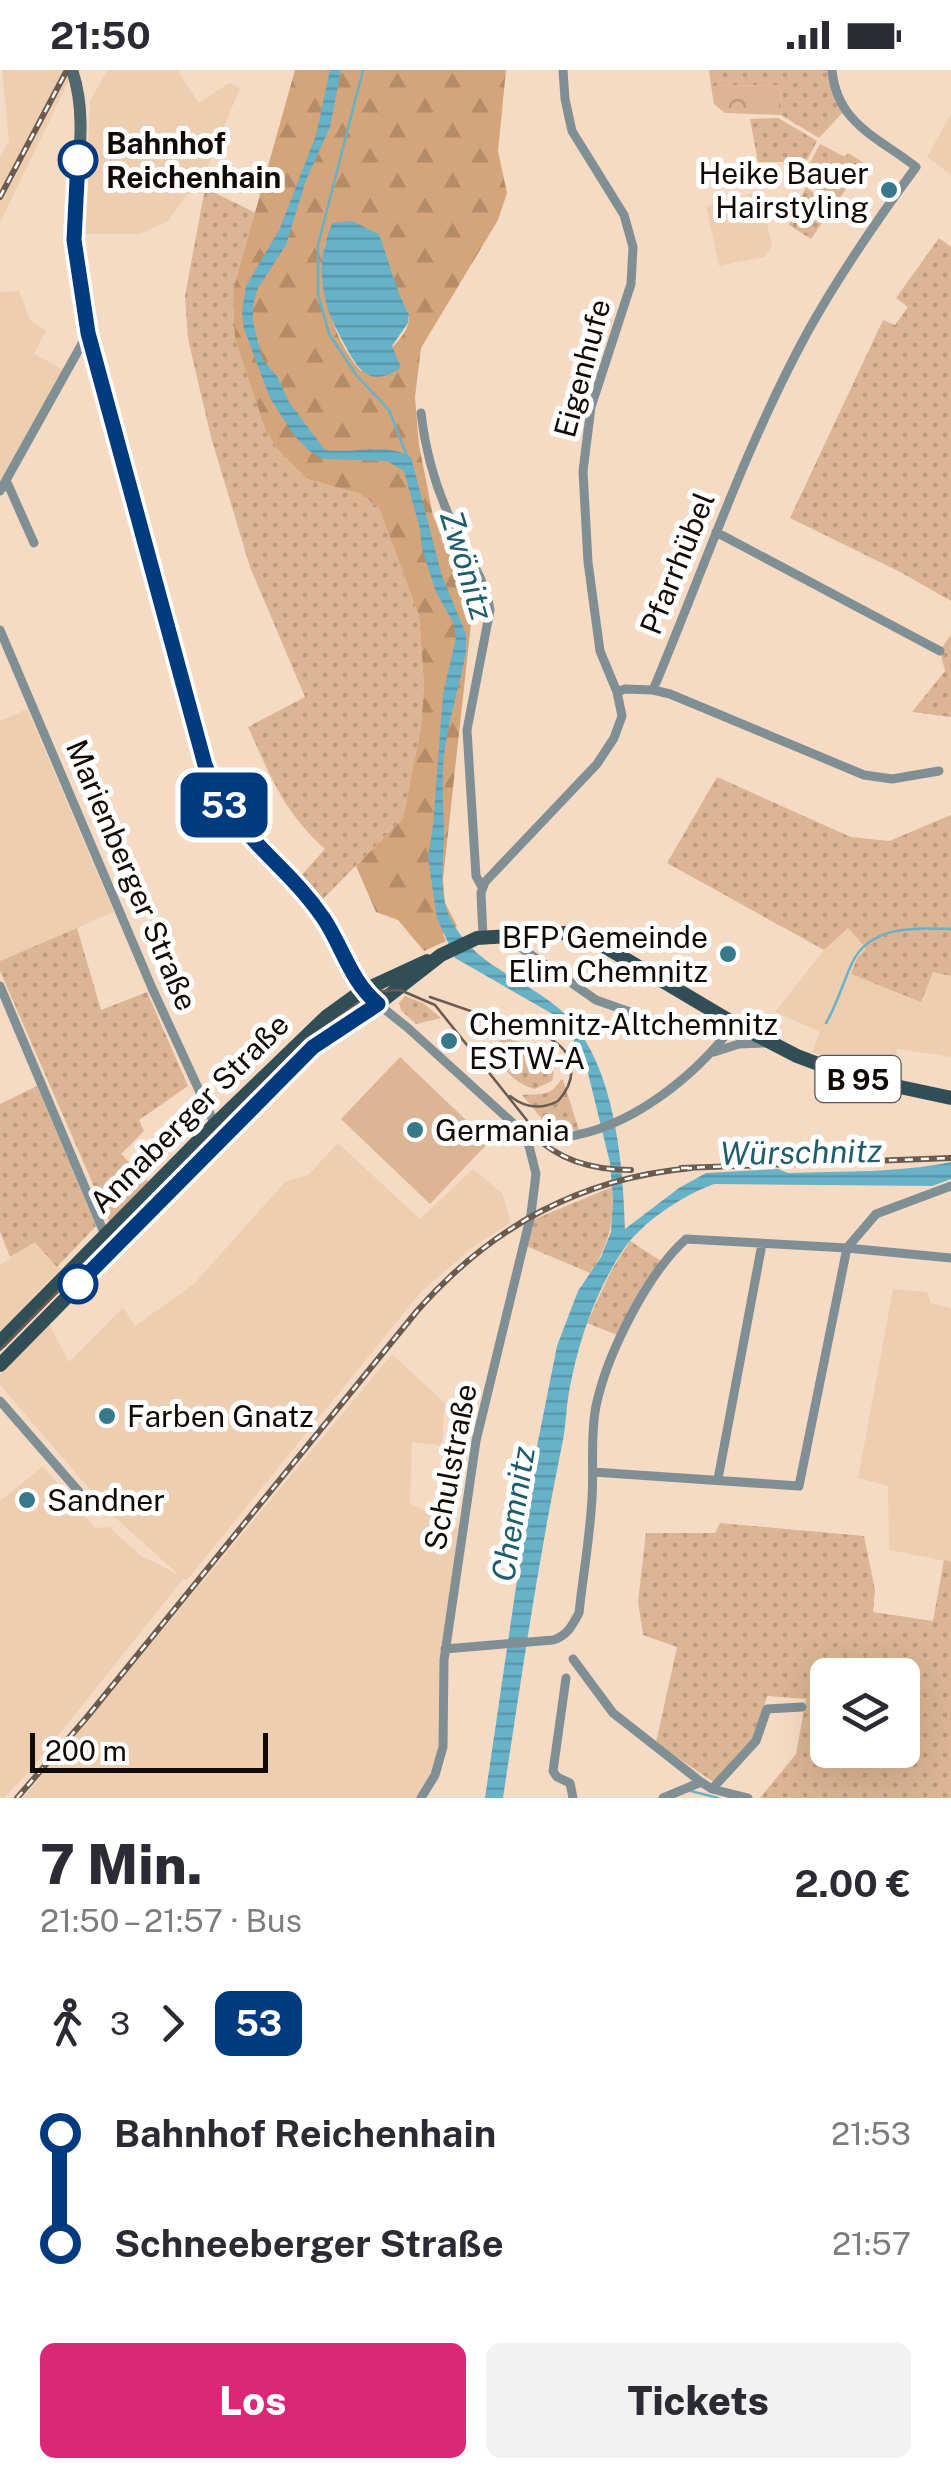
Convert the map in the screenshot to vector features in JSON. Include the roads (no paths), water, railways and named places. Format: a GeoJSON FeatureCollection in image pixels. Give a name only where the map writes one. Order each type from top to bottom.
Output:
{"type":"FeatureCollection","features":[{"type":"Feature","properties":{"kind":"main road"},"geometry":{"type":"LineString","coordinates":[[72,70],[80,100],[74,240],[88,333]]}},
{"type":"Feature","properties":{"kind":"main road"},"geometry":{"type":"LineString","coordinates":[[205,765],[231,816],[304,893],[324,920],[362,990],[378,1004]]}},
{"type":"Feature","properties":{"kind":"main road","name":"Annaberger Straße"},"geometry":{"type":"LineString","coordinates":[[0,1365],[316,1026],[362,990],[475,939],[580,932],[733,1027],[853,1078],[951,1098]]}},
{"type":"Feature","properties":{"kind":"main road","name":"Annaberger Straße"},"geometry":{"type":"LineString","coordinates":[[0,1342],[105,1235],[313,1047],[378,1004],[445,952]]}},
{"type":"Feature","properties":{"kind":"street","name":"Eigenhufe"},"geometry":{"type":"LineString","coordinates":[[563,70],[564,99],[572,131],[624,215],[633,248],[631,284],[591,407],[583,471],[588,562],[600,652],[617,692]]}},
{"type":"Feature","properties":{"kind":"street","name":"Pfarrhübel"},"geometry":{"type":"LineString","coordinates":[[653,690],[716,532],[806,334],[916,167],[844,111],[836,98],[832,70]]}},
{"type":"Feature","properties":{"kind":"street"},"geometry":{"type":"LineString","coordinates":[[0,491],[88,333]]}},
{"type":"Feature","properties":{"kind":"street"},"geometry":{"type":"LineString","coordinates":[[421,413],[424,440],[448,516],[488,595],[490,610],[467,730],[476,876],[482,887]]}},
{"type":"Feature","properties":{"kind":"street"},"geometry":{"type":"LineString","coordinates":[[6,480],[34,543]]}},
{"type":"Feature","properties":{"kind":"street"},"geometry":{"type":"LineString","coordinates":[[716,532],[940,650]]}},
{"type":"Feature","properties":{"kind":"street","name":"Marienberger Straße"},"geometry":{"type":"LineString","coordinates":[[0,630],[4,649],[152,988],[220,1130]]}},
{"type":"Feature","properties":{"kind":"street"},"geometry":{"type":"LineString","coordinates":[[475,939],[482,887],[597,764],[614,738],[622,716],[617,692],[638,688],[670,694],[864,775],[892,779],[938,771]]}},
{"type":"Feature","properties":{"kind":"street"},"geometry":{"type":"LineString","coordinates":[[504,936],[596,1000],[650,1019],[733,1027]]}},
{"type":"Feature","properties":{"kind":"street"},"geometry":{"type":"LineString","coordinates":[[0,986],[105,1235]]}},
{"type":"Feature","properties":{"kind":"street","name":"Schulstraße"},"geometry":{"type":"LineString","coordinates":[[378,1004],[507,1118],[528,1146],[536,1174],[535,1196],[479,1425],[445,1650],[443,1746],[435,1775],[421,1798]]}},
{"type":"Feature","properties":{"kind":"street"},"geometry":{"type":"LineString","coordinates":[[564,1138],[631,1115],[684,1078],[733,1027]]}},
{"type":"Feature","properties":{"kind":"street"},"geometry":{"type":"LineString","coordinates":[[711,1053],[739,1044],[771,1043]]}},
{"type":"Feature","properties":{"kind":"street"},"geometry":{"type":"LineString","coordinates":[[594,1472],[799,1486],[847,1248],[876,1214],[951,1186]]}},
{"type":"Feature","properties":{"kind":"street"},"geometry":{"type":"LineString","coordinates":[[445,1650],[562,1637],[579,1613],[594,1472],[595,1411],[602,1383],[637,1308],[674,1250],[686,1239],[951,1258]]}},
{"type":"Feature","properties":{"kind":"street"},"geometry":{"type":"LineString","coordinates":[[718,1479],[762,1244]]}},
{"type":"Feature","properties":{"kind":"street"},"geometry":{"type":"LineString","coordinates":[[0,1402],[94,1510]]}},
{"type":"Feature","properties":{"kind":"street"},"geometry":{"type":"LineString","coordinates":[[573,1659],[613,1714],[712,1789],[748,1798]]}},
{"type":"Feature","properties":{"kind":"street"},"geometry":{"type":"LineString","coordinates":[[566,1678],[553,1771],[570,1783],[573,1798]]}},
{"type":"Feature","properties":{"kind":"street"},"geometry":{"type":"LineString","coordinates":[[712,1789],[756,1741],[767,1709],[802,1707]]}},
{"type":"Feature","properties":{"kind":"street"},"geometry":{"type":"LineString","coordinates":[[663,1798],[701,1782]]}},
{"type":"Feature","properties":{"kind":"water"},"geometry":{"type":"Polygon","coordinates":[[[330,70],[341,70],[330,127],[306,180],[286,245],[258,288],[253,304],[262,359],[325,450],[380,449],[411,457],[442,576],[466,634],[443,766],[442,879],[446,907],[470,946],[552,1003],[573,1023],[589,1047],[611,1107],[625,1229],[679,1188],[706,1173],[778,1169],[788,1173],[870,1171],[951,1162],[951,1179],[932,1186],[714,1184],[664,1211],[623,1250],[596,1300],[573,1373],[503,1798],[485,1798],[536,1451],[557,1346],[578,1291],[601,1257],[611,1232],[610,1163],[587,1069],[577,1045],[556,1016],[455,958],[437,918],[428,857],[443,694],[456,638],[454,624],[436,592],[422,549],[404,471],[387,461],[323,459],[308,450],[270,398],[244,329],[246,286],[280,228],[316,135],[330,70]]]}},
{"type":"Feature","properties":{"kind":"water"},"geometry":{"type":"Polygon","coordinates":[[[352,221],[379,234],[409,314],[408,323],[392,346],[401,368],[383,376],[369,375],[357,365],[333,323],[325,298],[322,263],[332,223],[352,221]]]}},
{"type":"Feature","properties":{"kind":"waterway"},"geometry":{"type":"LineString","coordinates":[[363,70],[318,245],[318,294],[329,334],[357,376],[389,410],[407,456]]}},
{"type":"Feature","properties":{"kind":"waterway"},"geometry":{"type":"LineString","coordinates":[[826,1023],[852,963],[870,942],[895,931],[951,929]]}},
{"type":"Feature","properties":{"kind":"waterway"},"geometry":{"type":"LineString","coordinates":[[691,1791],[718,1798]]}},
{"type":"Feature","properties":{"kind":"tram line"},"geometry":{"type":"LineString","coordinates":[[0,1350],[305,1041],[368,996],[400,990],[435,1005],[537,1133]]}},
{"type":"Feature","properties":{"kind":"tram line"},"geometry":{"type":"LineString","coordinates":[[430,997],[549,1038],[565,1051],[571,1075],[558,1101],[533,1106],[510,1096]]}},
{"type":"Feature","properties":{"kind":"railway"},"geometry":{"type":"LineString","coordinates":[[0,197],[67,70]]}},
{"type":"Feature","properties":{"kind":"railway"},"geometry":{"type":"LineString","coordinates":[[535,1136],[556,1152],[579,1162],[631,1170]]}},
{"type":"Feature","properties":{"kind":"railway"},"geometry":{"type":"LineString","coordinates":[[681,1168],[951,1158]]}},
{"type":"Feature","properties":{"kind":"railway"},"geometry":{"type":"LineString","coordinates":[[17,1798],[445,1281],[507,1231],[575,1195],[612,1183],[692,1168]]}},
{"type":"Feature","properties":{"kind":"place","name":"Bahnhof Reichenhain"},"geometry":{"type":"Point","coordinates":[78,160]}},
{"type":"Feature","properties":{"kind":"place","name":"Heike Bauer Hairstyling"},"geometry":{"type":"Point","coordinates":[889,190]}},
{"type":"Feature","properties":{"kind":"place","name":"BFP Gemeinde Elim Chemnitz"},"geometry":{"type":"Point","coordinates":[728,954]}},
{"type":"Feature","properties":{"kind":"place","name":"Chemnitz-Altchemnitz ESTW-A"},"geometry":{"type":"Point","coordinates":[449,1041]}},
{"type":"Feature","properties":{"kind":"place","name":"Germania"},"geometry":{"type":"Point","coordinates":[415,1130]}},
{"type":"Feature","properties":{"kind":"place","name":"Farben Gnatz"},"geometry":{"type":"Point","coordinates":[107,1416]}},
{"type":"Feature","properties":{"kind":"place","name":"Sandner"},"geometry":{"type":"Point","coordinates":[27,1500]}},
{"type":"Feature","properties":{"kind":"water label","name":"Zwönitz"},"geometry":{"type":"Point","coordinates":[467,565]}},
{"type":"Feature","properties":{"kind":"water label","name":"Würschnitz"},"geometry":{"type":"Point","coordinates":[801,1152]}},
{"type":"Feature","properties":{"kind":"water label","name":"Chemnitz"},"geometry":{"type":"Point","coordinates":[513,1514]}}]}
